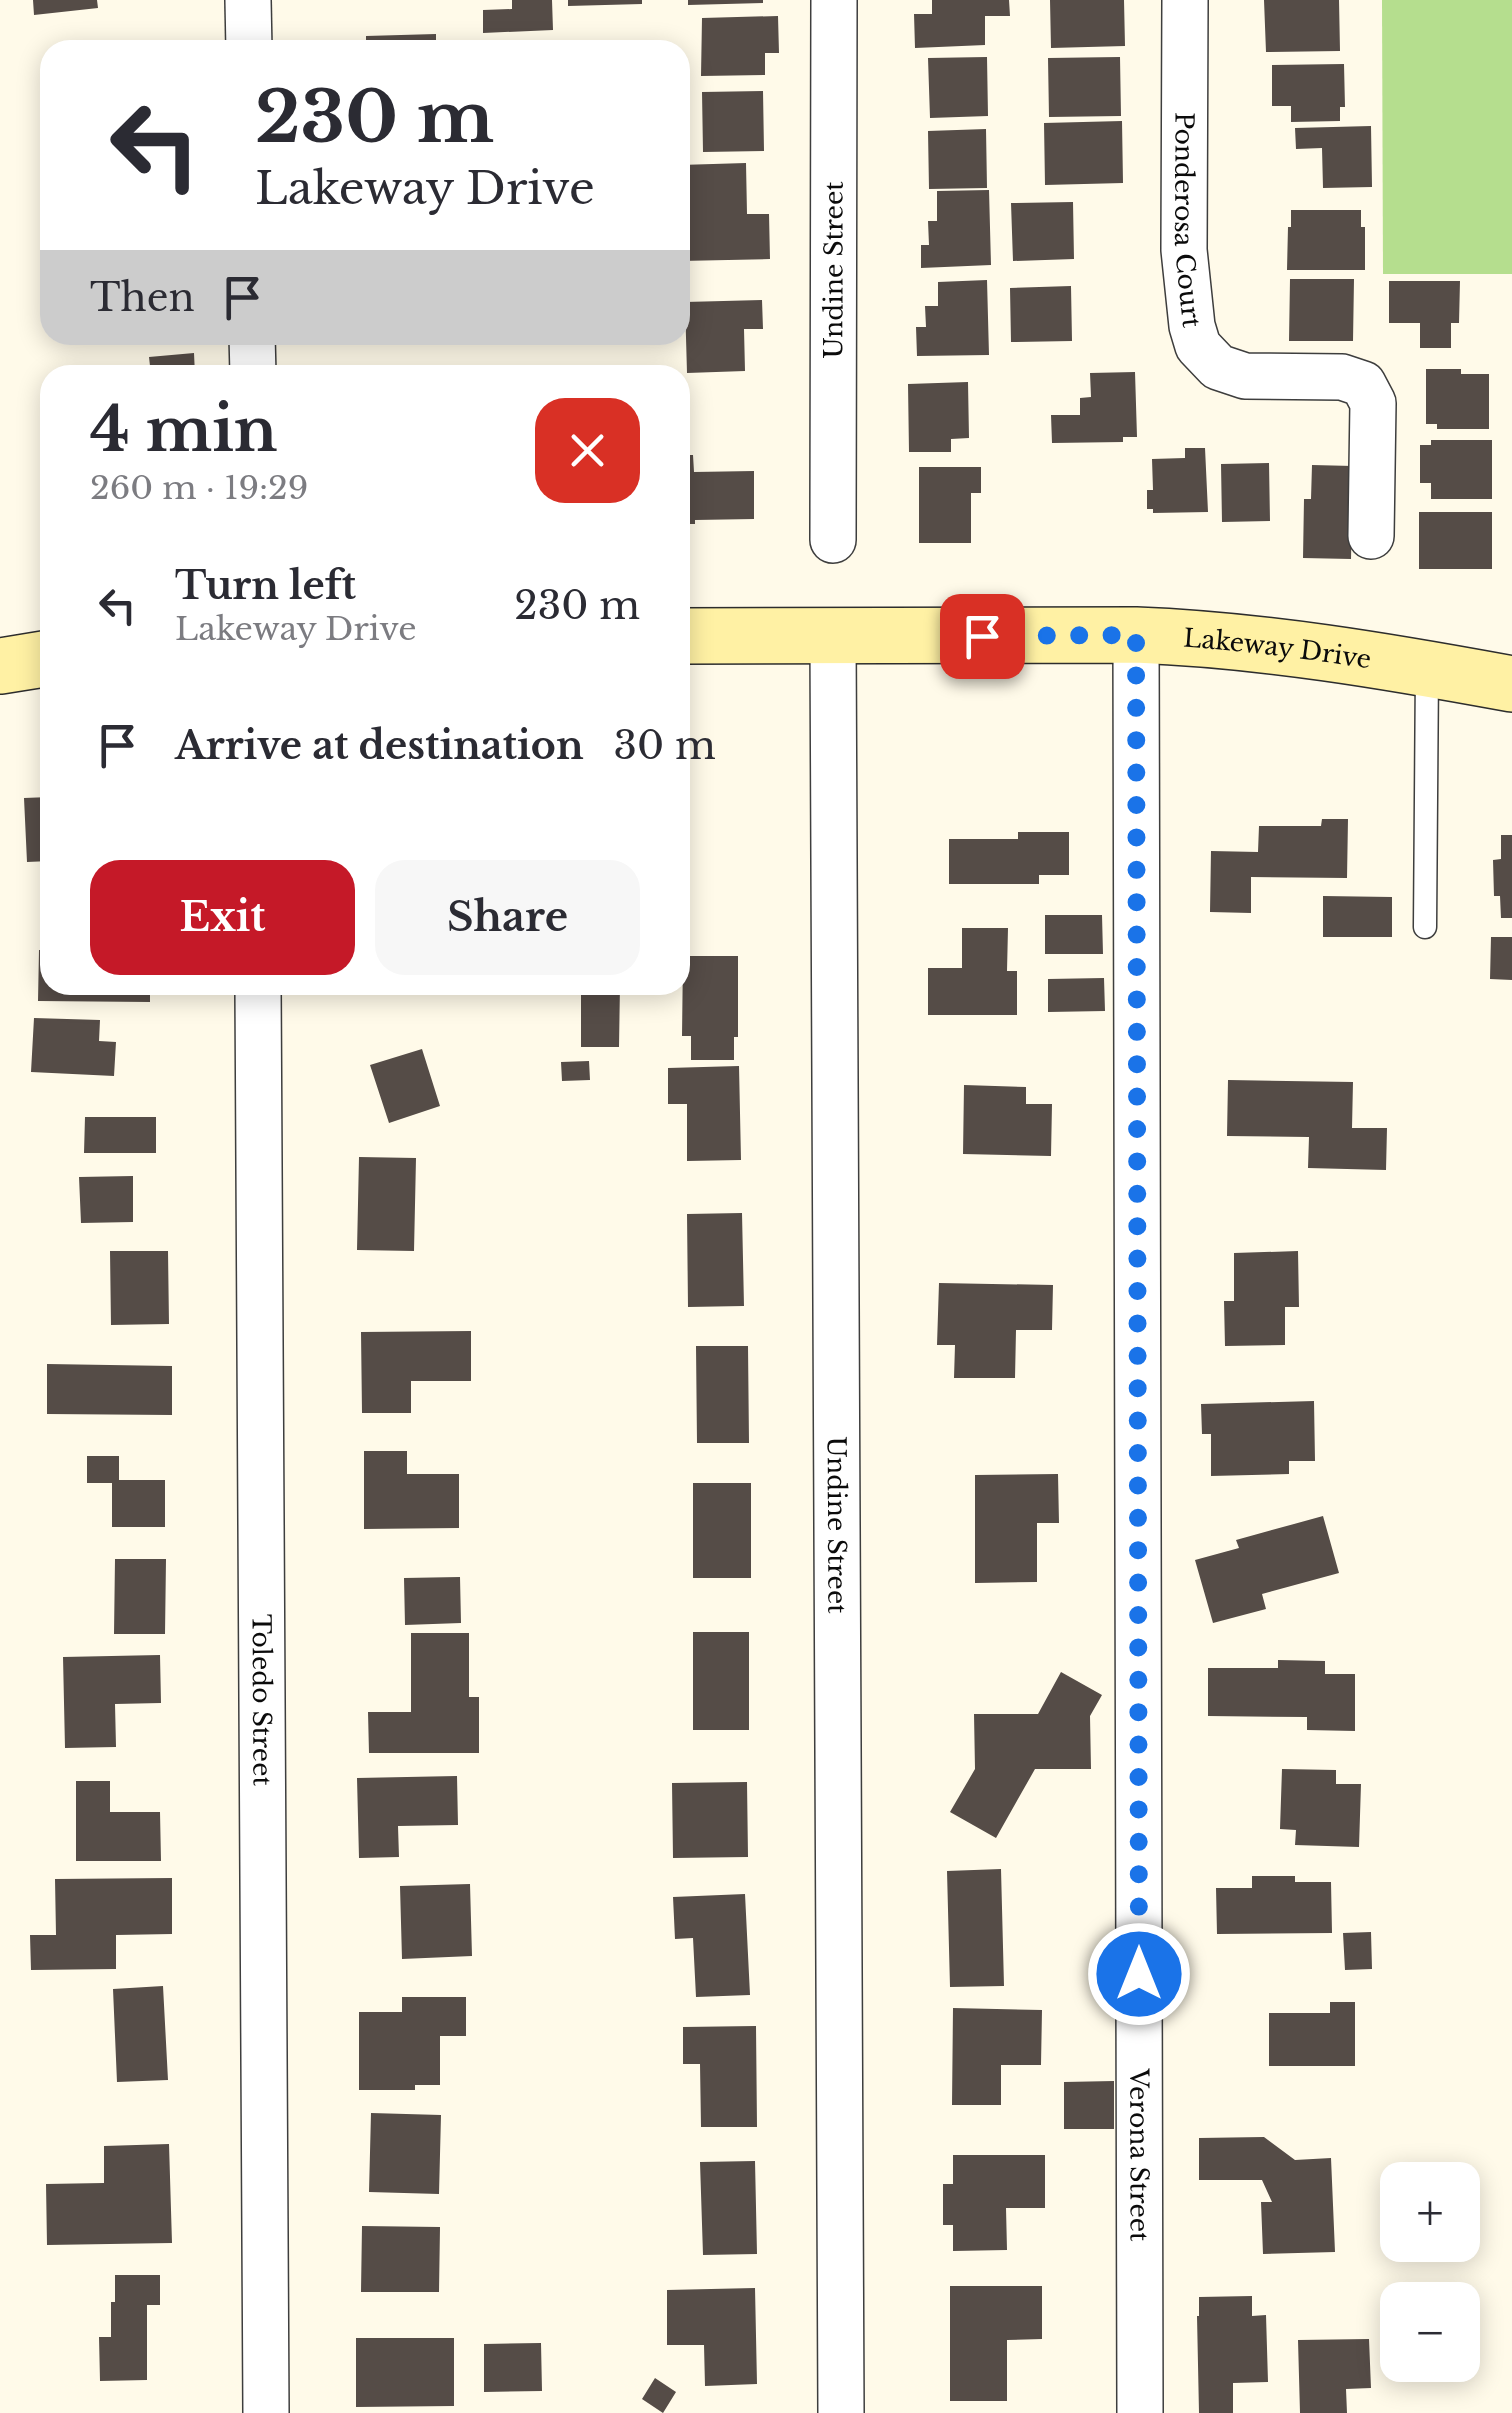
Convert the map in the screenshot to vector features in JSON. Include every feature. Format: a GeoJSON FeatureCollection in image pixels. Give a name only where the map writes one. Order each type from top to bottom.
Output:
{"type":"FeatureCollection","features":[{"type":"Feature","properties":{"kind":"main road","name":"Lakeway Drive"},"geometry":{"type":"LineString","coordinates":[[690,636],[1194,637],[1305,648],[1512,684]]}},
{"type":"Feature","properties":{"kind":"main road"},"geometry":{"type":"LineString","coordinates":[[0,666],[40,660]]}},
{"type":"Feature","properties":{"kind":"street"},"geometry":{"type":"LineString","coordinates":[[248,0],[249,40]]}},
{"type":"Feature","properties":{"kind":"street","name":"Undine Street"},"geometry":{"type":"LineString","coordinates":[[833,540],[834,0]]}},
{"type":"Feature","properties":{"kind":"street","name":"Ponderosa Court"},"geometry":{"type":"LineString","coordinates":[[1185,0],[1184,250],[1192,326],[1198,346],[1218,367],[1245,376],[1342,377],[1363,384],[1373,402],[1371,536]]}},
{"type":"Feature","properties":{"kind":"street","name":"Verona Street"},"geometry":{"type":"LineString","coordinates":[[1136,635],[1140,2413]]}},
{"type":"Feature","properties":{"kind":"street","name":"Undine Street"},"geometry":{"type":"LineString","coordinates":[[833,637],[840,2413]]}},
{"type":"Feature","properties":{"kind":"street","name":"Toledo Street"},"geometry":{"type":"LineString","coordinates":[[258,995],[266,2413]]}},
{"type":"Feature","properties":{"kind":"lane"},"geometry":{"type":"LineString","coordinates":[[1425,927],[1427,668]]}},
{"type":"Feature","properties":{"kind":"green space"},"geometry":{"type":"Polygon","coordinates":[[[1382,0],[1512,0],[1512,274],[1383,274],[1382,0]]]}},
{"type":"Feature","properties":{"kind":"building"},"geometry":{"type":"Polygon","coordinates":[[[33,0],[97,0],[98,8],[34,15],[33,0]]]}},
{"type":"Feature","properties":{"kind":"building"},"geometry":{"type":"Polygon","coordinates":[[[512,0],[552,0],[553,30],[483,33],[483,10],[512,9],[512,0]]]}},
{"type":"Feature","properties":{"kind":"building"},"geometry":{"type":"Polygon","coordinates":[[[568,0],[642,0],[642,4],[568,6],[568,0]]]}},
{"type":"Feature","properties":{"kind":"building"},"geometry":{"type":"Polygon","coordinates":[[[688,0],[763,0],[763,3],[688,5],[688,0]]]}},
{"type":"Feature","properties":{"kind":"building"},"geometry":{"type":"Polygon","coordinates":[[[932,0],[1009,0],[1010,16],[985,16],[985,45],[915,48],[914,14],[932,14],[932,0]]]}},
{"type":"Feature","properties":{"kind":"building"},"geometry":{"type":"Polygon","coordinates":[[[1050,0],[1124,0],[1125,46],[1051,48],[1050,0]]]}},
{"type":"Feature","properties":{"kind":"building"},"geometry":{"type":"Polygon","coordinates":[[[1264,0],[1339,0],[1340,51],[1266,52],[1264,0]]]}},
{"type":"Feature","properties":{"kind":"building"},"geometry":{"type":"Polygon","coordinates":[[[778,16],[779,53],[765,53],[765,75],[701,76],[702,18],[778,16]]]}},
{"type":"Feature","properties":{"kind":"building"},"geometry":{"type":"Polygon","coordinates":[[[436,34],[436,40],[366,40],[366,36],[436,34]]]}},
{"type":"Feature","properties":{"kind":"building"},"geometry":{"type":"Polygon","coordinates":[[[987,57],[988,116],[930,118],[928,58],[987,57]]]}},
{"type":"Feature","properties":{"kind":"building"},"geometry":{"type":"Polygon","coordinates":[[[1120,57],[1121,116],[1049,117],[1048,58],[1120,57]]]}},
{"type":"Feature","properties":{"kind":"building"},"geometry":{"type":"Polygon","coordinates":[[[1344,64],[1345,107],[1340,107],[1340,121],[1291,122],[1291,106],[1272,106],[1272,65],[1344,64]]]}},
{"type":"Feature","properties":{"kind":"building"},"geometry":{"type":"Polygon","coordinates":[[[763,91],[764,151],[703,152],[702,92],[763,91]]]}},
{"type":"Feature","properties":{"kind":"building"},"geometry":{"type":"Polygon","coordinates":[[[1122,121],[1123,183],[1045,185],[1044,123],[1122,121]]]}},
{"type":"Feature","properties":{"kind":"building"},"geometry":{"type":"Polygon","coordinates":[[[1371,126],[1372,187],[1323,188],[1322,148],[1296,149],[1295,128],[1371,126]]]}},
{"type":"Feature","properties":{"kind":"building"},"geometry":{"type":"Polygon","coordinates":[[[986,129],[987,188],[929,189],[928,131],[986,129]]]}},
{"type":"Feature","properties":{"kind":"building"},"geometry":{"type":"Polygon","coordinates":[[[746,163],[747,214],[769,214],[770,259],[690,261],[690,165],[746,163]]]}},
{"type":"Feature","properties":{"kind":"building"},"geometry":{"type":"Polygon","coordinates":[[[989,190],[991,265],[921,268],[921,245],[929,245],[928,221],[937,221],[937,191],[989,190]]]}},
{"type":"Feature","properties":{"kind":"building"},"geometry":{"type":"Polygon","coordinates":[[[1073,202],[1074,259],[1013,261],[1011,203],[1073,202]]]}},
{"type":"Feature","properties":{"kind":"building"},"geometry":{"type":"Polygon","coordinates":[[[1291,210],[1361,210],[1365,270],[1287,270],[1291,210]]]}},
{"type":"Feature","properties":{"kind":"building"},"geometry":{"type":"Polygon","coordinates":[[[1290,279],[1354,279],[1353,341],[1289,341],[1290,279]]]}},
{"type":"Feature","properties":{"kind":"building"},"geometry":{"type":"Polygon","coordinates":[[[987,280],[989,355],[917,356],[916,327],[926,327],[925,306],[938,306],[938,282],[987,280]]]}},
{"type":"Feature","properties":{"kind":"building"},"geometry":{"type":"Polygon","coordinates":[[[1389,281],[1460,281],[1459,323],[1451,323],[1451,348],[1420,348],[1420,323],[1389,323],[1389,281]]]}},
{"type":"Feature","properties":{"kind":"building"},"geometry":{"type":"Polygon","coordinates":[[[1071,286],[1072,341],[1011,342],[1010,288],[1071,286]]]}},
{"type":"Feature","properties":{"kind":"building"},"geometry":{"type":"Polygon","coordinates":[[[762,300],[763,329],[744,329],[745,371],[690,373],[686,345],[690,345],[690,302],[762,300]]]}},
{"type":"Feature","properties":{"kind":"building"},"geometry":{"type":"Polygon","coordinates":[[[194,353],[195,365],[150,365],[149,357],[194,353]]]}},
{"type":"Feature","properties":{"kind":"building"},"geometry":{"type":"Polygon","coordinates":[[[1426,369],[1489,374],[1489,429],[1437,429],[1437,424],[1426,424],[1426,369]]]}},
{"type":"Feature","properties":{"kind":"building"},"geometry":{"type":"Polygon","coordinates":[[[1135,372],[1137,437],[1123,437],[1123,442],[1052,443],[1051,415],[1080,415],[1080,398],[1091,397],[1090,373],[1135,372]]]}},
{"type":"Feature","properties":{"kind":"building"},"geometry":{"type":"Polygon","coordinates":[[[968,382],[969,438],[951,439],[951,452],[909,452],[908,384],[968,382]]]}},
{"type":"Feature","properties":{"kind":"building"},"geometry":{"type":"Polygon","coordinates":[[[1431,440],[1492,440],[1492,499],[1431,499],[1431,483],[1420,483],[1420,445],[1431,445],[1431,440]]]}},
{"type":"Feature","properties":{"kind":"building"},"geometry":{"type":"Polygon","coordinates":[[[1185,448],[1205,448],[1208,512],[1153,513],[1153,509],[1147,509],[1147,490],[1153,490],[1152,459],[1185,458],[1185,448]]]}},
{"type":"Feature","properties":{"kind":"building"},"geometry":{"type":"Polygon","coordinates":[[[690,455],[694,472],[754,471],[754,519],[695,520],[695,524],[690,524],[690,455]]]}},
{"type":"Feature","properties":{"kind":"building"},"geometry":{"type":"Polygon","coordinates":[[[1269,463],[1270,521],[1222,522],[1221,464],[1269,463]]]}},
{"type":"Feature","properties":{"kind":"building"},"geometry":{"type":"Polygon","coordinates":[[[1312,465],[1353,466],[1351,559],[1303,558],[1304,499],[1311,499],[1312,465]]]}},
{"type":"Feature","properties":{"kind":"building"},"geometry":{"type":"Polygon","coordinates":[[[919,467],[981,467],[981,493],[971,493],[971,543],[919,543],[919,467]]]}},
{"type":"Feature","properties":{"kind":"building"},"geometry":{"type":"Polygon","coordinates":[[[1419,512],[1492,512],[1492,569],[1419,569],[1419,512]]]}},
{"type":"Feature","properties":{"kind":"building"},"geometry":{"type":"Polygon","coordinates":[[[40,797],[40,861],[27,862],[24,798],[40,797]]]}},
{"type":"Feature","properties":{"kind":"building"},"geometry":{"type":"Polygon","coordinates":[[[1322,819],[1348,819],[1347,878],[1251,877],[1251,913],[1210,912],[1211,851],[1258,852],[1259,826],[1321,826],[1322,819]]]}},
{"type":"Feature","properties":{"kind":"building"},"geometry":{"type":"Polygon","coordinates":[[[1018,832],[1069,832],[1069,875],[1039,875],[1039,884],[949,884],[949,839],[1018,839],[1018,832]]]}},
{"type":"Feature","properties":{"kind":"building"},"geometry":{"type":"Polygon","coordinates":[[[1501,835],[1512,835],[1512,918],[1501,918],[1500,896],[1494,896],[1493,860],[1501,859],[1501,835]]]}},
{"type":"Feature","properties":{"kind":"building"},"geometry":{"type":"Polygon","coordinates":[[[1323,896],[1392,897],[1392,937],[1323,937],[1323,896]]]}},
{"type":"Feature","properties":{"kind":"building"},"geometry":{"type":"Polygon","coordinates":[[[1045,915],[1102,915],[1103,954],[1045,954],[1045,915]]]}},
{"type":"Feature","properties":{"kind":"building"},"geometry":{"type":"Polygon","coordinates":[[[962,928],[1008,928],[1007,971],[1017,971],[1017,1015],[928,1015],[928,968],[962,968],[962,928]]]}},
{"type":"Feature","properties":{"kind":"building"},"geometry":{"type":"Polygon","coordinates":[[[1491,937],[1512,937],[1512,980],[1490,979],[1491,937]]]}},
{"type":"Feature","properties":{"kind":"building"},"geometry":{"type":"Polygon","coordinates":[[[39,950],[40,995],[150,995],[150,1002],[38,1001],[39,950]]]}},
{"type":"Feature","properties":{"kind":"building"},"geometry":{"type":"Polygon","coordinates":[[[690,956],[738,956],[738,1037],[734,1037],[734,1060],[691,1060],[691,1036],[682,1036],[683,995],[690,995],[690,956]]]}},
{"type":"Feature","properties":{"kind":"building"},"geometry":{"type":"Polygon","coordinates":[[[1104,978],[1105,1011],[1048,1012],[1048,979],[1104,978]]]}},
{"type":"Feature","properties":{"kind":"building"},"geometry":{"type":"Polygon","coordinates":[[[581,995],[620,995],[619,1047],[581,1047],[581,995]]]}},
{"type":"Feature","properties":{"kind":"building"},"geometry":{"type":"Polygon","coordinates":[[[34,1018],[100,1020],[99,1041],[116,1042],[114,1076],[31,1072],[34,1018]]]}},
{"type":"Feature","properties":{"kind":"building"},"geometry":{"type":"Polygon","coordinates":[[[422,1049],[440,1106],[389,1123],[370,1065],[422,1049]]]}},
{"type":"Feature","properties":{"kind":"building"},"geometry":{"type":"Polygon","coordinates":[[[589,1061],[590,1080],[562,1081],[561,1062],[589,1061]]]}},
{"type":"Feature","properties":{"kind":"building"},"geometry":{"type":"Polygon","coordinates":[[[739,1066],[741,1160],[687,1161],[687,1104],[668,1104],[668,1068],[739,1066]]]}},
{"type":"Feature","properties":{"kind":"building"},"geometry":{"type":"Polygon","coordinates":[[[1228,1080],[1353,1082],[1352,1128],[1387,1128],[1386,1170],[1308,1168],[1309,1137],[1227,1136],[1228,1080]]]}},
{"type":"Feature","properties":{"kind":"building"},"geometry":{"type":"Polygon","coordinates":[[[964,1085],[1026,1087],[1026,1104],[1052,1104],[1051,1156],[963,1154],[964,1085]]]}},
{"type":"Feature","properties":{"kind":"building"},"geometry":{"type":"Polygon","coordinates":[[[85,1117],[156,1117],[156,1153],[84,1153],[85,1117]]]}},
{"type":"Feature","properties":{"kind":"building"},"geometry":{"type":"Polygon","coordinates":[[[359,1157],[416,1158],[414,1251],[357,1250],[359,1157]]]}},
{"type":"Feature","properties":{"kind":"building"},"geometry":{"type":"Polygon","coordinates":[[[133,1176],[133,1222],[81,1223],[79,1177],[133,1176]]]}},
{"type":"Feature","properties":{"kind":"building"},"geometry":{"type":"Polygon","coordinates":[[[742,1213],[744,1306],[688,1307],[687,1214],[742,1213]]]}},
{"type":"Feature","properties":{"kind":"building"},"geometry":{"type":"Polygon","coordinates":[[[110,1251],[168,1251],[169,1324],[111,1325],[110,1251]]]}},
{"type":"Feature","properties":{"kind":"building"},"geometry":{"type":"Polygon","coordinates":[[[1298,1251],[1299,1307],[1285,1307],[1285,1345],[1225,1346],[1224,1301],[1234,1301],[1234,1253],[1298,1251]]]}},
{"type":"Feature","properties":{"kind":"building"},"geometry":{"type":"Polygon","coordinates":[[[939,1283],[1053,1285],[1052,1330],[1016,1330],[1015,1378],[954,1378],[955,1345],[937,1345],[939,1283]]]}},
{"type":"Feature","properties":{"kind":"building"},"geometry":{"type":"Polygon","coordinates":[[[471,1331],[471,1381],[411,1381],[411,1413],[362,1413],[361,1332],[471,1331]]]}},
{"type":"Feature","properties":{"kind":"building"},"geometry":{"type":"Polygon","coordinates":[[[696,1346],[748,1346],[749,1443],[697,1443],[696,1346]]]}},
{"type":"Feature","properties":{"kind":"building"},"geometry":{"type":"Polygon","coordinates":[[[47,1364],[172,1366],[172,1415],[47,1414],[47,1364]]]}},
{"type":"Feature","properties":{"kind":"building"},"geometry":{"type":"Polygon","coordinates":[[[1314,1401],[1315,1461],[1289,1461],[1289,1474],[1211,1476],[1211,1434],[1202,1434],[1201,1404],[1314,1401]]]}},
{"type":"Feature","properties":{"kind":"building"},"geometry":{"type":"Polygon","coordinates":[[[364,1451],[407,1451],[407,1474],[459,1474],[459,1528],[364,1529],[364,1451]]]}},
{"type":"Feature","properties":{"kind":"building"},"geometry":{"type":"Polygon","coordinates":[[[87,1456],[119,1456],[119,1480],[165,1480],[165,1527],[112,1527],[112,1483],[87,1483],[87,1456]]]}},
{"type":"Feature","properties":{"kind":"building"},"geometry":{"type":"Polygon","coordinates":[[[1058,1474],[1059,1523],[1037,1523],[1037,1582],[975,1583],[975,1475],[1058,1474]]]}},
{"type":"Feature","properties":{"kind":"building"},"geometry":{"type":"Polygon","coordinates":[[[693,1483],[751,1483],[751,1578],[693,1578],[693,1483]]]}},
{"type":"Feature","properties":{"kind":"building"},"geometry":{"type":"Polygon","coordinates":[[[1323,1516],[1339,1573],[1262,1594],[1266,1609],[1213,1623],[1195,1560],[1239,1548],[1236,1540],[1323,1516]]]}},
{"type":"Feature","properties":{"kind":"building"},"geometry":{"type":"Polygon","coordinates":[[[115,1559],[166,1559],[165,1634],[114,1634],[115,1559]]]}},
{"type":"Feature","properties":{"kind":"building"},"geometry":{"type":"Polygon","coordinates":[[[460,1577],[461,1623],[405,1625],[404,1578],[460,1577]]]}},
{"type":"Feature","properties":{"kind":"building"},"geometry":{"type":"Polygon","coordinates":[[[693,1632],[749,1632],[749,1730],[693,1730],[693,1632]]]}},
{"type":"Feature","properties":{"kind":"building"},"geometry":{"type":"Polygon","coordinates":[[[411,1633],[469,1633],[469,1697],[479,1697],[479,1753],[369,1753],[368,1712],[411,1712],[411,1633]]]}},
{"type":"Feature","properties":{"kind":"building"},"geometry":{"type":"Polygon","coordinates":[[[160,1655],[161,1703],[115,1704],[116,1747],[65,1748],[63,1657],[160,1655]]]}},
{"type":"Feature","properties":{"kind":"building"},"geometry":{"type":"Polygon","coordinates":[[[1278,1660],[1325,1661],[1325,1674],[1355,1674],[1355,1731],[1307,1730],[1307,1717],[1208,1716],[1208,1668],[1278,1668],[1278,1660]]]}},
{"type":"Feature","properties":{"kind":"building"},"geometry":{"type":"Polygon","coordinates":[[[1061,1672],[1102,1695],[1090,1716],[1091,1769],[1035,1769],[996,1838],[950,1812],[975,1769],[974,1714],[1038,1714],[1061,1672]]]}},
{"type":"Feature","properties":{"kind":"building"},"geometry":{"type":"Polygon","coordinates":[[[1282,1769],[1336,1770],[1336,1784],[1361,1784],[1359,1847],[1295,1845],[1296,1830],[1280,1829],[1282,1769]]]}},
{"type":"Feature","properties":{"kind":"building"},"geometry":{"type":"Polygon","coordinates":[[[457,1776],[458,1825],[398,1826],[399,1857],[359,1858],[357,1778],[457,1776]]]}},
{"type":"Feature","properties":{"kind":"building"},"geometry":{"type":"Polygon","coordinates":[[[76,1781],[110,1781],[110,1812],[160,1812],[161,1861],[76,1861],[76,1781]]]}},
{"type":"Feature","properties":{"kind":"building"},"geometry":{"type":"Polygon","coordinates":[[[747,1782],[748,1857],[673,1858],[672,1783],[747,1782]]]}},
{"type":"Feature","properties":{"kind":"building"},"geometry":{"type":"Polygon","coordinates":[[[1001,1869],[1004,1986],[950,1987],[947,1871],[1001,1869]]]}},
{"type":"Feature","properties":{"kind":"building"},"geometry":{"type":"Polygon","coordinates":[[[1252,1876],[1295,1876],[1295,1882],[1331,1882],[1332,1933],[1217,1934],[1216,1888],[1252,1888],[1252,1876]]]}},
{"type":"Feature","properties":{"kind":"building"},"geometry":{"type":"Polygon","coordinates":[[[172,1878],[172,1934],[116,1935],[116,1969],[31,1970],[30,1935],[56,1935],[55,1879],[172,1878]]]}},
{"type":"Feature","properties":{"kind":"building"},"geometry":{"type":"Polygon","coordinates":[[[470,1884],[472,1956],[402,1959],[400,1886],[470,1884]]]}},
{"type":"Feature","properties":{"kind":"building"},"geometry":{"type":"Polygon","coordinates":[[[745,1894],[750,1995],[696,1997],[693,1938],[675,1939],[673,1897],[745,1894]]]}},
{"type":"Feature","properties":{"kind":"building"},"geometry":{"type":"Polygon","coordinates":[[[1371,1932],[1372,1969],[1345,1970],[1343,1933],[1371,1932]]]}},
{"type":"Feature","properties":{"kind":"building"},"geometry":{"type":"Polygon","coordinates":[[[163,1986],[168,2080],[117,2082],[113,1989],[163,1986]]]}},
{"type":"Feature","properties":{"kind":"building"},"geometry":{"type":"Polygon","coordinates":[[[402,1997],[466,1997],[466,2036],[440,2036],[440,2085],[415,2085],[415,2090],[359,2090],[359,2012],[402,2012],[402,1997]]]}},
{"type":"Feature","properties":{"kind":"building"},"geometry":{"type":"Polygon","coordinates":[[[1330,2002],[1355,2002],[1355,2066],[1269,2066],[1269,2013],[1330,2013],[1330,2002]]]}},
{"type":"Feature","properties":{"kind":"building"},"geometry":{"type":"Polygon","coordinates":[[[953,2008],[1042,2010],[1041,2065],[1001,2065],[1001,2105],[952,2105],[953,2008]]]}},
{"type":"Feature","properties":{"kind":"building"},"geometry":{"type":"Polygon","coordinates":[[[756,2026],[757,2127],[701,2127],[700,2064],[683,2064],[683,2027],[756,2026]]]}},
{"type":"Feature","properties":{"kind":"building"},"geometry":{"type":"Polygon","coordinates":[[[1114,2081],[1114,2129],[1064,2129],[1064,2082],[1114,2081]]]}},
{"type":"Feature","properties":{"kind":"building"},"geometry":{"type":"Polygon","coordinates":[[[371,2113],[441,2115],[439,2194],[369,2192],[371,2113]]]}},
{"type":"Feature","properties":{"kind":"building"},"geometry":{"type":"Polygon","coordinates":[[[1264,2137],[1295,2160],[1331,2158],[1335,2252],[1263,2254],[1261,2202],[1272,2202],[1262,2180],[1199,2180],[1199,2138],[1264,2137]]]}},
{"type":"Feature","properties":{"kind":"building"},"geometry":{"type":"Polygon","coordinates":[[[169,2144],[172,2243],[47,2245],[46,2184],[104,2183],[104,2146],[169,2144]]]}},
{"type":"Feature","properties":{"kind":"building"},"geometry":{"type":"Polygon","coordinates":[[[953,2155],[1045,2155],[1045,2208],[1006,2208],[1007,2250],[953,2251],[953,2225],[943,2225],[943,2184],[953,2184],[953,2155]]]}},
{"type":"Feature","properties":{"kind":"building"},"geometry":{"type":"Polygon","coordinates":[[[755,2161],[757,2254],[703,2255],[700,2162],[755,2161]]]}},
{"type":"Feature","properties":{"kind":"building"},"geometry":{"type":"Polygon","coordinates":[[[362,2226],[440,2227],[439,2292],[361,2292],[362,2226]]]}},
{"type":"Feature","properties":{"kind":"building"},"geometry":{"type":"Polygon","coordinates":[[[115,2275],[160,2275],[160,2305],[147,2305],[147,2380],[100,2381],[99,2337],[111,2337],[115,2275]]]}},
{"type":"Feature","properties":{"kind":"building"},"geometry":{"type":"Polygon","coordinates":[[[950,2286],[1042,2286],[1042,2339],[1007,2340],[1007,2401],[950,2401],[950,2286]]]}},
{"type":"Feature","properties":{"kind":"building"},"geometry":{"type":"Polygon","coordinates":[[[755,2288],[757,2384],[705,2386],[704,2345],[667,2345],[667,2290],[755,2288]]]}},
{"type":"Feature","properties":{"kind":"building"},"geometry":{"type":"Polygon","coordinates":[[[1252,2296],[1252,2316],[1266,2315],[1268,2382],[1233,2383],[1233,2413],[1199,2413],[1199,2297],[1252,2296]]]}},
{"type":"Feature","properties":{"kind":"building"},"geometry":{"type":"Polygon","coordinates":[[[356,2338],[454,2338],[454,2406],[356,2407],[356,2338]]]}},
{"type":"Feature","properties":{"kind":"building"},"geometry":{"type":"Polygon","coordinates":[[[1369,2339],[1371,2388],[1346,2389],[1347,2413],[1300,2413],[1298,2340],[1369,2339]]]}},
{"type":"Feature","properties":{"kind":"building"},"geometry":{"type":"Polygon","coordinates":[[[541,2343],[542,2391],[484,2392],[484,2344],[541,2343]]]}},
{"type":"Feature","properties":{"kind":"building"},"geometry":{"type":"Polygon","coordinates":[[[655,2378],[676,2392],[663,2413],[642,2399],[655,2378]]]}},
{"type":"Feature","properties":{"kind":"route"},"geometry":{"type":"LineString","coordinates":[[982,636],[1136,635],[1139,1974]]}}]}
